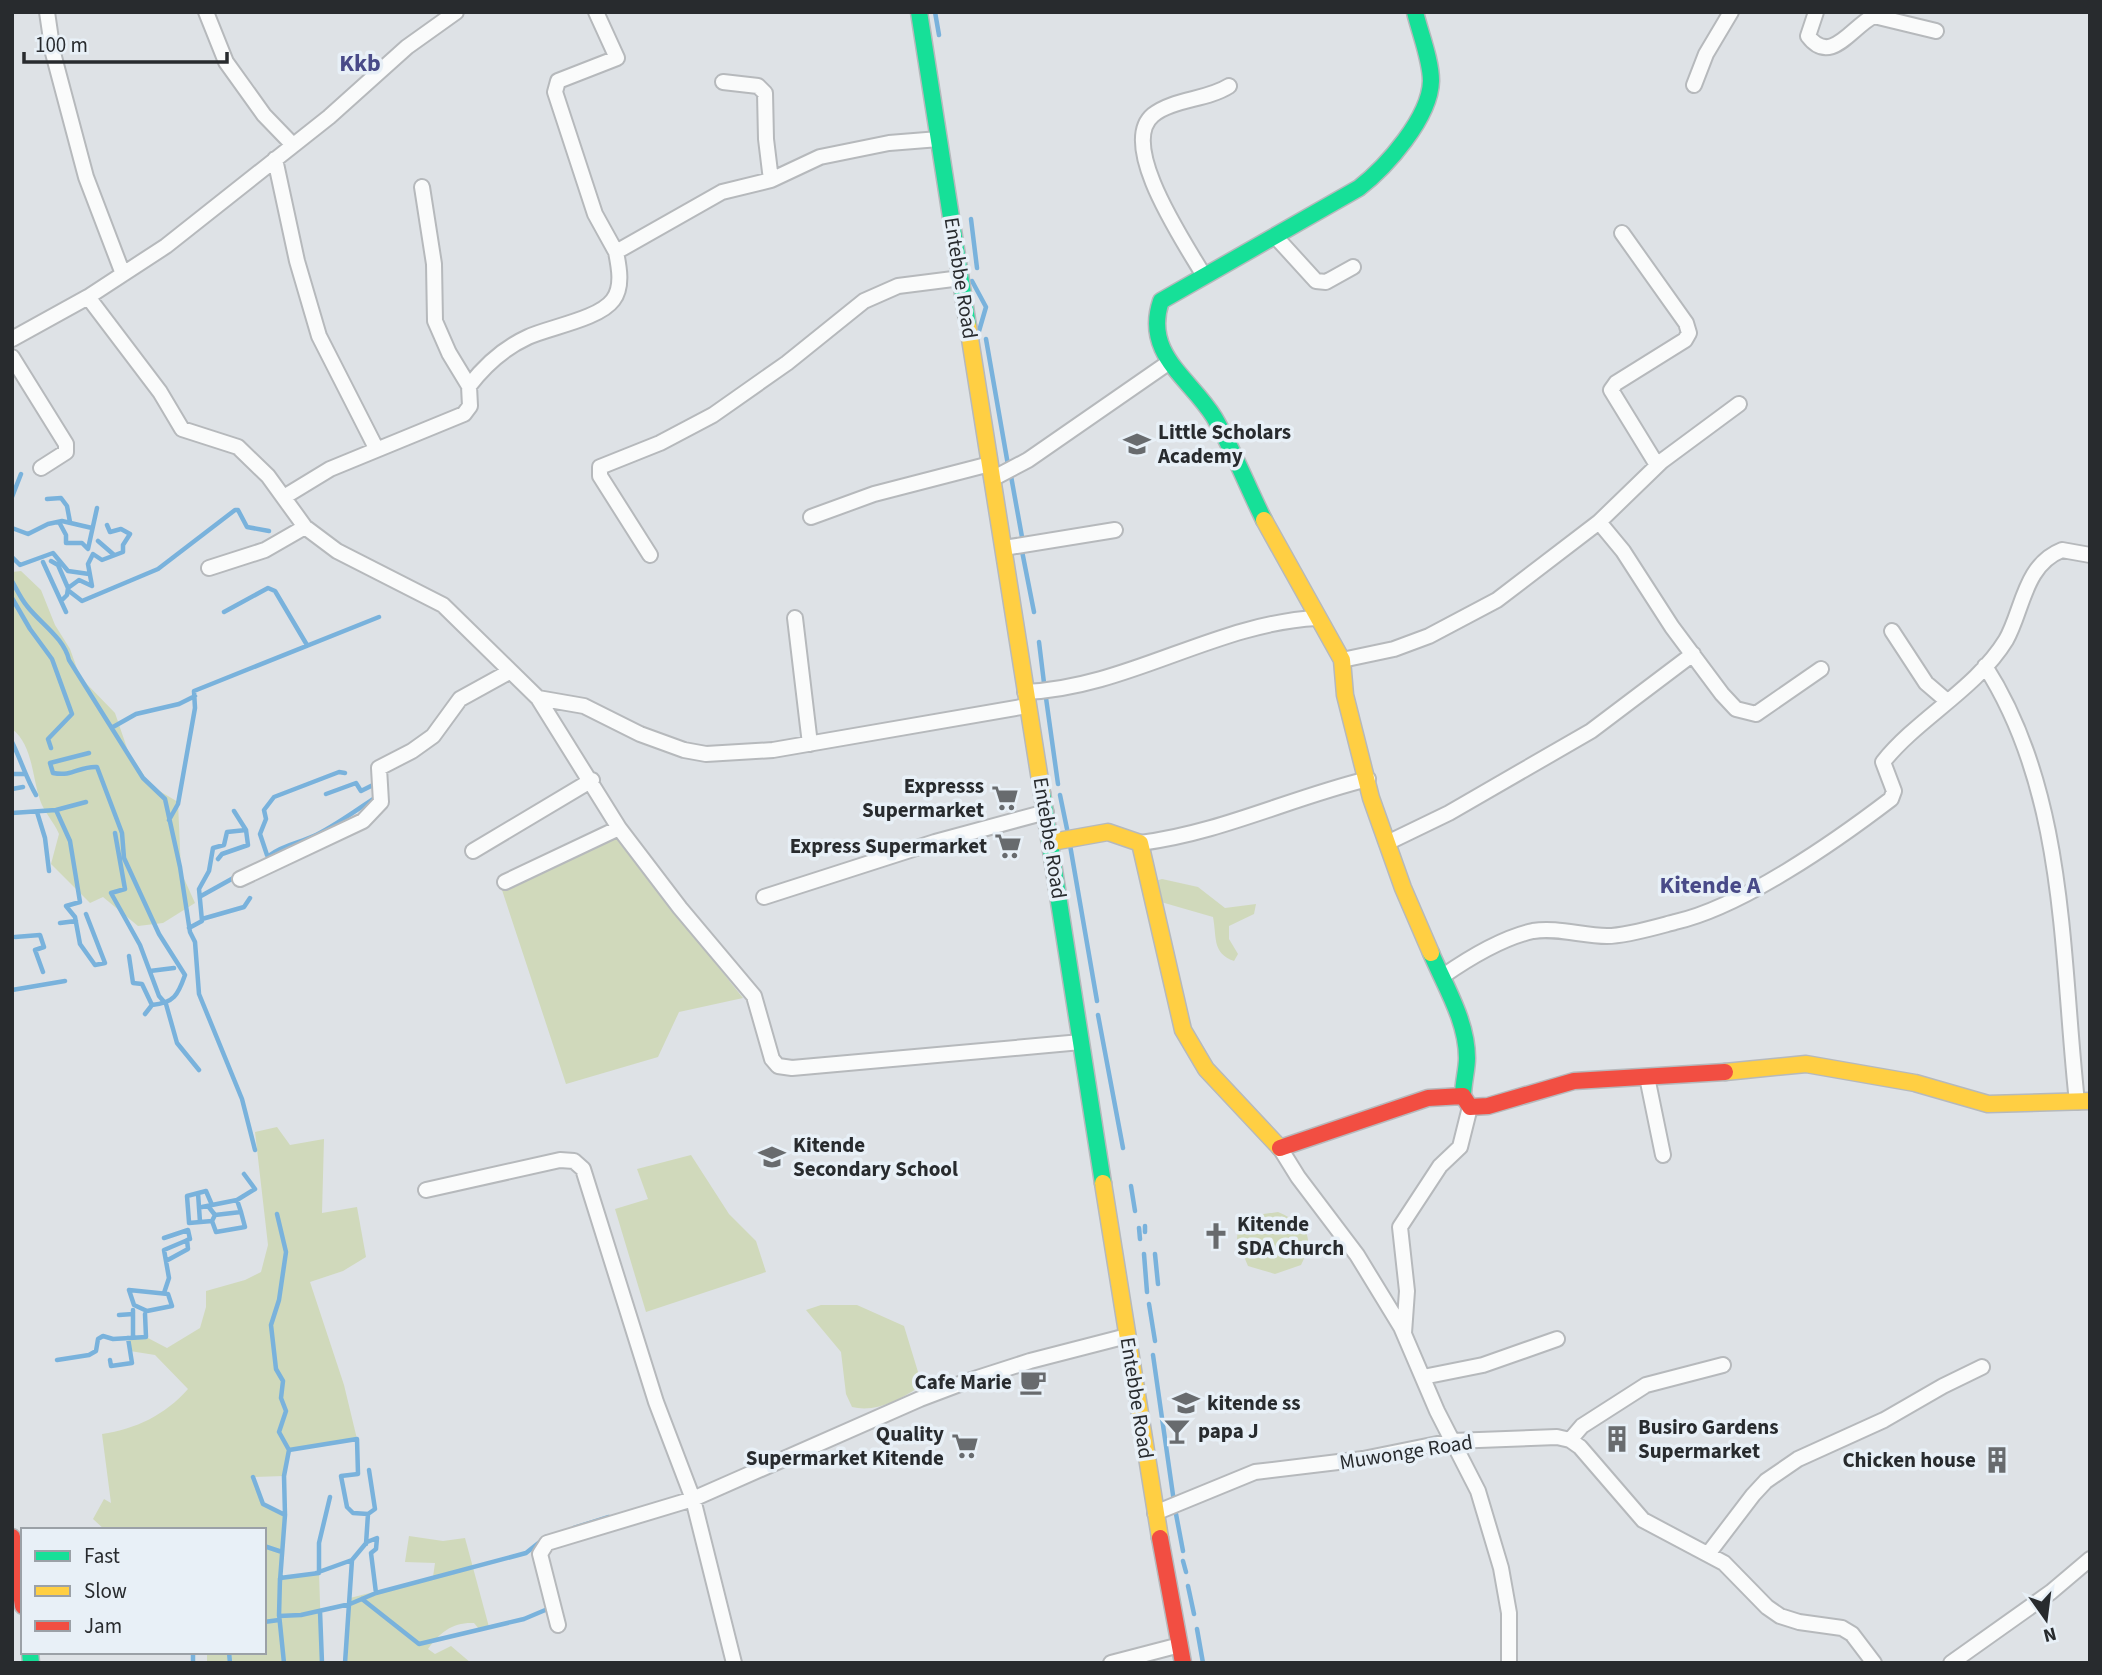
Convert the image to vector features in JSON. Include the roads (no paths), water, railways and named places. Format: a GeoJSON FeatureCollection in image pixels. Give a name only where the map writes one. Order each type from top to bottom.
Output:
{"type":"FeatureCollection","features":[{"type":"Feature","properties":{"kind":"street"},"geometry":{"type":"LineString","coordinates":[[47,12],[52,53],[86,177],[123,274]]}},
{"type":"Feature","properties":{"kind":"street"},"geometry":{"type":"LineString","coordinates":[[206,12],[226,62],[264,115],[293,145]]}},
{"type":"Feature","properties":{"kind":"street"},"geometry":{"type":"LineString","coordinates":[[12,339],[88,297],[166,246],[293,145],[438,18],[456,12]]}},
{"type":"Feature","properties":{"kind":"street"},"geometry":{"type":"LineString","coordinates":[[469,386],[489,362],[503,351],[528,337],[596,312],[613,301],[619,287],[617,252],[595,214],[555,92],[558,81],[617,58],[596,12]]}},
{"type":"Feature","properties":{"kind":"street","name":"Entebbe Road"},"geometry":{"type":"LineString","coordinates":[[919,12],[1026,699],[1052,842],[1155,1513],[1183,1663]]}},
{"type":"Feature","properties":{"kind":"street"},"geometry":{"type":"LineString","coordinates":[[1404,1333],[1407,1291],[1400,1227],[1440,1166],[1460,1147],[1467,1101],[1463,1071],[1467,1061],[1464,1031],[1371,798],[1345,695],[1342,660],[1252,499],[1214,417],[1199,395],[1168,363],[1157,328],[1156,310],[1161,301],[1359,188],[1396,154],[1416,122],[1431,80],[1415,12]]}},
{"type":"Feature","properties":{"kind":"street"},"geometry":{"type":"LineString","coordinates":[[1694,85],[1706,54],[1731,12]]}},
{"type":"Feature","properties":{"kind":"street"},"geometry":{"type":"LineString","coordinates":[[1816,12],[1808,36],[1824,48],[1840,43],[1874,16],[1936,31]]}},
{"type":"Feature","properties":{"kind":"street"},"geometry":{"type":"LineString","coordinates":[[723,82],[758,86],[765,93],[766,139],[771,180]]}},
{"type":"Feature","properties":{"kind":"street"},"geometry":{"type":"LineString","coordinates":[[1204,276],[1157,192],[1141,137],[1144,127],[1153,115],[1229,86]]}},
{"type":"Feature","properties":{"kind":"street"},"geometry":{"type":"LineString","coordinates":[[617,252],[722,192],[771,180],[828,154],[939,139]]}},
{"type":"Feature","properties":{"kind":"street"},"geometry":{"type":"LineString","coordinates":[[275,159],[297,261],[319,336],[376,448]]}},
{"type":"Feature","properties":{"kind":"street"},"geometry":{"type":"LineString","coordinates":[[284,496],[330,469],[376,448],[464,414],[470,406],[469,386],[449,353],[435,321],[434,264],[422,187]]}},
{"type":"Feature","properties":{"kind":"street"},"geometry":{"type":"LineString","coordinates":[[1622,233],[1686,323],[1689,333],[1685,340],[1616,383],[1611,390],[1657,465]]}},
{"type":"Feature","properties":{"kind":"street"},"geometry":{"type":"LineString","coordinates":[[1275,236],[1316,281],[1325,282],[1353,267]]}},
{"type":"Feature","properties":{"kind":"street"},"geometry":{"type":"LineString","coordinates":[[650,555],[600,476],[600,467],[660,443],[713,415],[787,363],[864,301],[898,286],[961,278]]}},
{"type":"Feature","properties":{"kind":"street"},"geometry":{"type":"LineString","coordinates":[[88,297],[160,392],[182,429],[238,447],[284,496],[305,527],[337,551],[443,606],[538,698],[592,780],[619,828],[680,908],[754,996],[772,1059],[783,1068],[1081,1042]]}},
{"type":"Feature","properties":{"kind":"street"},"geometry":{"type":"LineString","coordinates":[[12,357],[66,444],[66,452],[41,468]]}},
{"type":"Feature","properties":{"kind":"street"},"geometry":{"type":"LineString","coordinates":[[811,517],[874,494],[991,471],[1028,460],[1168,363]]}},
{"type":"Feature","properties":{"kind":"street"},"geometry":{"type":"LineString","coordinates":[[1342,660],[1394,649],[1461,620],[1497,600],[1599,522],[1657,465],[1739,404]]}},
{"type":"Feature","properties":{"kind":"street"},"geometry":{"type":"LineString","coordinates":[[1599,522],[1623,551],[1672,627],[1735,709],[1751,715],[1821,669]]}},
{"type":"Feature","properties":{"kind":"street"},"geometry":{"type":"LineString","coordinates":[[209,568],[265,550],[305,527]]}},
{"type":"Feature","properties":{"kind":"street"},"geometry":{"type":"LineString","coordinates":[[1004,548],[1115,530]]}},
{"type":"Feature","properties":{"kind":"street"},"geometry":{"type":"LineString","coordinates":[[1443,976],[1469,958],[1532,932],[1549,929],[1611,936],[1677,922],[1728,903],[1840,838],[1891,799],[1894,791],[1883,762],[1985,666],[2006,639],[2026,587],[2035,573],[2062,550],[2090,555]]}},
{"type":"Feature","properties":{"kind":"street"},"geometry":{"type":"LineString","coordinates":[[795,618],[810,744]]}},
{"type":"Feature","properties":{"kind":"street"},"geometry":{"type":"LineString","coordinates":[[538,698],[584,706],[640,734],[684,750],[706,754],[810,744],[1026,699],[1046,691],[1113,677],[1289,619],[1317,618]]}},
{"type":"Feature","properties":{"kind":"street"},"geometry":{"type":"LineString","coordinates":[[1892,631],[1926,682],[1947,701]]}},
{"type":"Feature","properties":{"kind":"street"},"geometry":{"type":"LineString","coordinates":[[1387,843],[1449,813],[1591,731],[1693,654]]}},
{"type":"Feature","properties":{"kind":"street"},"geometry":{"type":"LineString","coordinates":[[1280,1148],[1428,1098],[1467,1101],[1488,1106],[1574,1081],[1806,1064],[1914,1083],[1988,1104],[2083,1102],[2051,844],[2027,748],[2007,699],[1985,666]]}},
{"type":"Feature","properties":{"kind":"street"},"geometry":{"type":"LineString","coordinates":[[240,879],[363,821],[381,802],[379,768],[412,751],[433,736],[460,699],[509,672]]}},
{"type":"Feature","properties":{"kind":"street"},"geometry":{"type":"LineString","coordinates":[[1052,842],[1113,830],[1140,843],[1176,839],[1209,831],[1368,779]]}},
{"type":"Feature","properties":{"kind":"street"},"geometry":{"type":"LineString","coordinates":[[473,851],[592,780]]}},
{"type":"Feature","properties":{"kind":"street"},"geometry":{"type":"LineString","coordinates":[[764,897],[911,849],[1046,812]]}},
{"type":"Feature","properties":{"kind":"street"},"geometry":{"type":"LineString","coordinates":[[505,882],[619,828]]}},
{"type":"Feature","properties":{"kind":"street"},"geometry":{"type":"LineString","coordinates":[[1140,843],[1183,1030],[1206,1069],[1280,1148],[1291,1169],[1357,1255],[1404,1333],[1452,1441],[1478,1491],[1494,1539],[1509,1613],[1509,1663]]}},
{"type":"Feature","properties":{"kind":"street"},"geometry":{"type":"LineString","coordinates":[[1647,1077],[1663,1155]]}},
{"type":"Feature","properties":{"kind":"street"},"geometry":{"type":"LineString","coordinates":[[426,1190],[560,1160],[579,1164],[631,1314],[656,1402],[693,1499],[734,1663]]}},
{"type":"Feature","properties":{"kind":"street"},"geometry":{"type":"LineString","coordinates":[[558,1625],[541,1548],[588,1529],[693,1499],[920,1399],[1030,1361],[1127,1336]]}},
{"type":"Feature","properties":{"kind":"street"},"geometry":{"type":"LineString","coordinates":[[1423,1377],[1483,1365],[1557,1339]]}},
{"type":"Feature","properties":{"kind":"street"},"geometry":{"type":"LineString","coordinates":[[1723,1365],[1646,1385],[1583,1426],[1570,1440],[1580,1447],[1643,1520],[1724,1563],[1767,1607],[1780,1616],[1798,1622],[1842,1628],[1852,1634],[1874,1663]]}},
{"type":"Feature","properties":{"kind":"street"},"geometry":{"type":"LineString","coordinates":[[1708,1554],[1753,1495],[1798,1459],[1884,1420],[1982,1367]]}},
{"type":"Feature","properties":{"kind":"street","name":"Muwonge Road"},"geometry":{"type":"LineString","coordinates":[[1155,1513],[1255,1472],[1363,1459],[1452,1441],[1557,1437],[1570,1440]]}},
{"type":"Feature","properties":{"kind":"street"},"geometry":{"type":"LineString","coordinates":[[12,1537],[21,1593]]}},
{"type":"Feature","properties":{"kind":"street"},"geometry":{"type":"LineString","coordinates":[[1951,1663],[2051,1592],[2090,1559]]}},
{"type":"Feature","properties":{"kind":"street"},"geometry":{"type":"LineString","coordinates":[[1111,1663],[1180,1645]]}},
{"type":"Feature","properties":{"kind":"waterway"},"geometry":{"type":"LineString","coordinates":[[935,12],[939,35]]}},
{"type":"Feature","properties":{"kind":"waterway"},"geometry":{"type":"LineString","coordinates":[[971,219],[977,268]]}},
{"type":"Feature","properties":{"kind":"waterway"},"geometry":{"type":"LineString","coordinates":[[972,281],[986,307],[979,331]]}},
{"type":"Feature","properties":{"kind":"waterway"},"geometry":{"type":"LineString","coordinates":[[986,339],[1008,465]]}},
{"type":"Feature","properties":{"kind":"waterway"},"geometry":{"type":"LineString","coordinates":[[12,497],[21,474]]}},
{"type":"Feature","properties":{"kind":"waterway"},"geometry":{"type":"LineString","coordinates":[[1014,474],[1011,476],[1022,537]]}},
{"type":"Feature","properties":{"kind":"waterway"},"geometry":{"type":"LineString","coordinates":[[47,499],[61,498],[67,506],[70,522]]}},
{"type":"Feature","properties":{"kind":"waterway"},"geometry":{"type":"LineString","coordinates":[[59,522],[66,535],[66,543],[82,543],[88,549],[97,508]]}},
{"type":"Feature","properties":{"kind":"waterway"},"geometry":{"type":"LineString","coordinates":[[69,591],[82,601],[158,569],[235,510],[238,510],[247,527],[269,531]]}},
{"type":"Feature","properties":{"kind":"waterway"},"geometry":{"type":"LineString","coordinates":[[12,528],[28,534],[48,524],[62,521],[92,528]]}},
{"type":"Feature","properties":{"kind":"waterway"},"geometry":{"type":"LineString","coordinates":[[61,601],[67,595],[68,588],[79,580],[92,586],[88,564],[93,554],[102,560],[123,552],[123,545],[130,534],[121,529],[110,532],[107,525]]}},
{"type":"Feature","properties":{"kind":"waterway"},"geometry":{"type":"LineString","coordinates":[[98,541],[113,554]]}},
{"type":"Feature","properties":{"kind":"waterway"},"geometry":{"type":"LineString","coordinates":[[1022,551],[1034,612]]}},
{"type":"Feature","properties":{"kind":"waterway"},"geometry":{"type":"LineString","coordinates":[[12,557],[20,565],[53,553],[68,571],[89,574]]}},
{"type":"Feature","properties":{"kind":"waterway"},"geometry":{"type":"LineString","coordinates":[[51,561],[58,565],[68,588]]}},
{"type":"Feature","properties":{"kind":"waterway"},"geometry":{"type":"LineString","coordinates":[[43,562],[66,612]]}},
{"type":"Feature","properties":{"kind":"waterway"},"geometry":{"type":"LineString","coordinates":[[12,581],[25,603],[62,645],[143,778],[165,799],[180,867],[190,932],[195,942],[199,994],[242,1099],[255,1150]]}},
{"type":"Feature","properties":{"kind":"waterway"},"geometry":{"type":"LineString","coordinates":[[224,612],[268,588],[275,591],[307,645]]}},
{"type":"Feature","properties":{"kind":"waterway"},"geometry":{"type":"LineString","coordinates":[[12,598],[52,659],[72,714],[48,739],[51,748]]}},
{"type":"Feature","properties":{"kind":"waterway"},"geometry":{"type":"LineString","coordinates":[[169,820],[178,804],[195,708],[194,691],[379,617]]}},
{"type":"Feature","properties":{"kind":"waterway"},"geometry":{"type":"LineString","coordinates":[[1039,642],[1044,683]]}},
{"type":"Feature","properties":{"kind":"waterway"},"geometry":{"type":"LineString","coordinates":[[113,727],[136,714],[179,704],[195,696]]}},
{"type":"Feature","properties":{"kind":"waterway"},"geometry":{"type":"LineString","coordinates":[[1046,698],[1058,784]]}},
{"type":"Feature","properties":{"kind":"waterway"},"geometry":{"type":"LineString","coordinates":[[12,742],[36,795]]}},
{"type":"Feature","properties":{"kind":"waterway"},"geometry":{"type":"LineString","coordinates":[[89,753],[50,763],[53,773],[66,774],[97,767],[122,833],[124,858],[159,934],[185,975],[174,997],[152,1005],[145,1014]]}},
{"type":"Feature","properties":{"kind":"waterway"},"geometry":{"type":"LineString","coordinates":[[267,855],[260,834],[266,819],[264,810],[274,797],[339,772],[345,773]]}},
{"type":"Feature","properties":{"kind":"waterway"},"geometry":{"type":"LineString","coordinates":[[12,774],[24,774]]}},
{"type":"Feature","properties":{"kind":"waterway"},"geometry":{"type":"LineString","coordinates":[[326,794],[356,783],[361,791],[373,785],[375,788]]}},
{"type":"Feature","properties":{"kind":"waterway"},"geometry":{"type":"LineString","coordinates":[[12,789],[23,787]]}},
{"type":"Feature","properties":{"kind":"waterway"},"geometry":{"type":"LineString","coordinates":[[270,855],[324,831],[379,795]]}},
{"type":"Feature","properties":{"kind":"waterway"},"geometry":{"type":"LineString","coordinates":[[1060,795],[1067,829]]}},
{"type":"Feature","properties":{"kind":"waterway"},"geometry":{"type":"LineString","coordinates":[[12,813],[56,810],[86,802]]}},
{"type":"Feature","properties":{"kind":"waterway"},"geometry":{"type":"LineString","coordinates":[[56,810],[70,841],[80,902],[66,906],[75,917],[80,944],[95,965],[105,963],[86,914]]}},
{"type":"Feature","properties":{"kind":"waterway"},"geometry":{"type":"LineString","coordinates":[[234,811],[246,830]]}},
{"type":"Feature","properties":{"kind":"waterway"},"geometry":{"type":"LineString","coordinates":[[37,812],[45,838],[49,871]]}},
{"type":"Feature","properties":{"kind":"waterway"},"geometry":{"type":"LineString","coordinates":[[189,928],[202,921],[199,889],[209,871],[213,848],[224,845],[227,832],[246,830],[248,845],[222,854],[218,859]]}},
{"type":"Feature","properties":{"kind":"waterway"},"geometry":{"type":"LineString","coordinates":[[115,833],[125,889],[111,893],[140,945],[159,996],[166,1004],[177,1043],[199,1070]]}},
{"type":"Feature","properties":{"kind":"waterway"},"geometry":{"type":"LineString","coordinates":[[1070,845],[1097,1001]]}},
{"type":"Feature","properties":{"kind":"waterway"},"geometry":{"type":"LineString","coordinates":[[201,896],[237,876]]}},
{"type":"Feature","properties":{"kind":"waterway"},"geometry":{"type":"LineString","coordinates":[[202,919],[244,907],[250,898]]}},
{"type":"Feature","properties":{"kind":"waterway"},"geometry":{"type":"LineString","coordinates":[[60,923],[76,921]]}},
{"type":"Feature","properties":{"kind":"waterway"},"geometry":{"type":"LineString","coordinates":[[15,937],[40,935],[44,947],[35,950],[43,972]]}},
{"type":"Feature","properties":{"kind":"waterway"},"geometry":{"type":"LineString","coordinates":[[129,956],[133,983],[142,984],[152,1005]]}},
{"type":"Feature","properties":{"kind":"waterway"},"geometry":{"type":"LineString","coordinates":[[150,971],[174,968]]}},
{"type":"Feature","properties":{"kind":"waterway"},"geometry":{"type":"LineString","coordinates":[[12,990],[65,981]]}},
{"type":"Feature","properties":{"kind":"waterway"},"geometry":{"type":"LineString","coordinates":[[1098,1015],[1123,1148]]}},
{"type":"Feature","properties":{"kind":"waterway"},"geometry":{"type":"LineString","coordinates":[[202,1207],[237,1200],[255,1189],[244,1174]]}},
{"type":"Feature","properties":{"kind":"waterway"},"geometry":{"type":"LineString","coordinates":[[1131,1186],[1135,1211]]}},
{"type":"Feature","properties":{"kind":"waterway"},"geometry":{"type":"LineString","coordinates":[[189,1222],[187,1196],[206,1191],[212,1205]]}},
{"type":"Feature","properties":{"kind":"waterway"},"geometry":{"type":"LineString","coordinates":[[198,1193],[200,1222]]}},
{"type":"Feature","properties":{"kind":"waterway"},"geometry":{"type":"LineString","coordinates":[[215,1215],[241,1212],[237,1200]]}},
{"type":"Feature","properties":{"kind":"waterway"},"geometry":{"type":"LineString","coordinates":[[208,1206],[215,1215],[212,1221],[216,1232],[245,1227],[241,1212]]}},
{"type":"Feature","properties":{"kind":"waterway"},"geometry":{"type":"LineString","coordinates":[[277,1214],[286,1252],[279,1300],[271,1325],[276,1369],[283,1381],[281,1398],[286,1411],[279,1432],[289,1450],[284,1476],[285,1515],[280,1581]]}},
{"type":"Feature","properties":{"kind":"waterway"},"geometry":{"type":"LineString","coordinates":[[189,1223],[212,1221]]}},
{"type":"Feature","properties":{"kind":"waterway"},"geometry":{"type":"LineString","coordinates":[[1145,1226],[1145,1232]]}},
{"type":"Feature","properties":{"kind":"waterway"},"geometry":{"type":"LineString","coordinates":[[1139,1228],[1140,1239]]}},
{"type":"Feature","properties":{"kind":"waterway"},"geometry":{"type":"LineString","coordinates":[[164,1238],[188,1230],[190,1239],[164,1250],[169,1278],[164,1293]]}},
{"type":"Feature","properties":{"kind":"waterway"},"geometry":{"type":"LineString","coordinates":[[166,1261],[188,1249],[187,1240]]}},
{"type":"Feature","properties":{"kind":"waterway"},"geometry":{"type":"LineString","coordinates":[[1144,1254],[1147,1292]]}},
{"type":"Feature","properties":{"kind":"waterway"},"geometry":{"type":"LineString","coordinates":[[1155,1254],[1158,1284]]}},
{"type":"Feature","properties":{"kind":"waterway"},"geometry":{"type":"LineString","coordinates":[[129,1290],[168,1294],[172,1306],[147,1311],[134,1305],[129,1290]]}},
{"type":"Feature","properties":{"kind":"waterway"},"geometry":{"type":"LineString","coordinates":[[1149,1304],[1155,1341]]}},
{"type":"Feature","properties":{"kind":"waterway"},"geometry":{"type":"LineString","coordinates":[[133,1310],[133,1336]]}},
{"type":"Feature","properties":{"kind":"waterway"},"geometry":{"type":"LineString","coordinates":[[119,1315],[133,1314]]}},
{"type":"Feature","properties":{"kind":"waterway"},"geometry":{"type":"LineString","coordinates":[[57,1360],[89,1355],[96,1351],[98,1339],[103,1336],[113,1339],[146,1337],[145,1314]]}},
{"type":"Feature","properties":{"kind":"waterway"},"geometry":{"type":"LineString","coordinates":[[110,1360],[111,1366],[132,1363],[128,1338]]}},
{"type":"Feature","properties":{"kind":"waterway"},"geometry":{"type":"LineString","coordinates":[[1153,1355],[1174,1502]]}},
{"type":"Feature","properties":{"kind":"waterway"},"geometry":{"type":"LineString","coordinates":[[289,1450],[357,1439],[358,1474],[341,1476],[347,1507],[353,1513],[368,1514]]}},
{"type":"Feature","properties":{"kind":"waterway"},"geometry":{"type":"LineString","coordinates":[[366,1544],[368,1514],[375,1509],[369,1470]]}},
{"type":"Feature","properties":{"kind":"waterway"},"geometry":{"type":"LineString","coordinates":[[253,1477],[263,1504],[285,1515]]}},
{"type":"Feature","properties":{"kind":"waterway"},"geometry":{"type":"LineString","coordinates":[[330,1497],[319,1543],[319,1573],[280,1578],[279,1616],[301,1615],[350,1604],[376,1593],[526,1553],[546,1537]]}},
{"type":"Feature","properties":{"kind":"waterway"},"geometry":{"type":"LineString","coordinates":[[1176,1514],[1183,1551]]}},
{"type":"Feature","properties":{"kind":"waterway"},"geometry":{"type":"LineString","coordinates":[[574,1528],[609,1517]]}},
{"type":"Feature","properties":{"kind":"waterway"},"geometry":{"type":"LineString","coordinates":[[316,1573],[352,1560],[367,1542],[377,1538],[376,1549],[371,1553],[376,1593]]}},
{"type":"Feature","properties":{"kind":"waterway"},"geometry":{"type":"LineString","coordinates":[[266,1547],[282,1552]]}},
{"type":"Feature","properties":{"kind":"waterway"},"geometry":{"type":"LineString","coordinates":[[345,1663],[352,1560]]}},
{"type":"Feature","properties":{"kind":"waterway"},"geometry":{"type":"LineString","coordinates":[[1183,1561],[1186,1572]]}},
{"type":"Feature","properties":{"kind":"waterway"},"geometry":{"type":"LineString","coordinates":[[1188,1586],[1194,1614]]}},
{"type":"Feature","properties":{"kind":"waterway"},"geometry":{"type":"LineString","coordinates":[[362,1599],[419,1644],[524,1619],[550,1608]]}},
{"type":"Feature","properties":{"kind":"waterway"},"geometry":{"type":"LineString","coordinates":[[320,1611],[322,1663]]}},
{"type":"Feature","properties":{"kind":"waterway"},"geometry":{"type":"LineString","coordinates":[[279,1614],[284,1663]]}},
{"type":"Feature","properties":{"kind":"waterway"},"geometry":{"type":"LineString","coordinates":[[266,1622],[279,1620]]}},
{"type":"Feature","properties":{"kind":"waterway"},"geometry":{"type":"LineString","coordinates":[[1197,1629],[1203,1663]]}},
{"type":"Feature","properties":{"kind":"waterway"},"geometry":{"type":"LineString","coordinates":[[193,1654],[193,1663]]}},
{"type":"Feature","properties":{"kind":"waterway"},"geometry":{"type":"LineString","coordinates":[[229,1654],[230,1663]]}},
{"type":"Feature","properties":{"kind":"place","name":"Little Scholars Academy"},"geometry":{"type":"Point","coordinates":[1137,444]}},
{"type":"Feature","properties":{"kind":"place","name":"Expresss Supermarket"},"geometry":{"type":"Point","coordinates":[1005,798]}},
{"type":"Feature","properties":{"kind":"place","name":"Express Supermarket"},"geometry":{"type":"Point","coordinates":[1008,846]}},
{"type":"Feature","properties":{"kind":"place","name":"Kitende Secondary School"},"geometry":{"type":"Point","coordinates":[772,1157]}},
{"type":"Feature","properties":{"kind":"place","name":"Kitende SDA Church"},"geometry":{"type":"Point","coordinates":[1216,1236]}},
{"type":"Feature","properties":{"kind":"place","name":"Cafe Marie"},"geometry":{"type":"Point","coordinates":[1033,1382]}},
{"type":"Feature","properties":{"kind":"place","name":"kitende ss"},"geometry":{"type":"Point","coordinates":[1186,1403]}},
{"type":"Feature","properties":{"kind":"place","name":"papa J"},"geometry":{"type":"Point","coordinates":[1177,1431]}},
{"type":"Feature","properties":{"kind":"place","name":"Busiro Gardens Supermarket"},"geometry":{"type":"Point","coordinates":[1617,1439]}},
{"type":"Feature","properties":{"kind":"place","name":"Quality Supermarket Kitende"},"geometry":{"type":"Point","coordinates":[965,1446]}},
{"type":"Feature","properties":{"kind":"place","name":"Chicken house"},"geometry":{"type":"Point","coordinates":[1997,1460]}},
{"type":"Feature","properties":{"kind":"district","name":"Kkb"},"geometry":{"type":"Point","coordinates":[360,63]}},
{"type":"Feature","properties":{"kind":"district","name":"Kitende A"},"geometry":{"type":"Point","coordinates":[1710,885]}}]}
